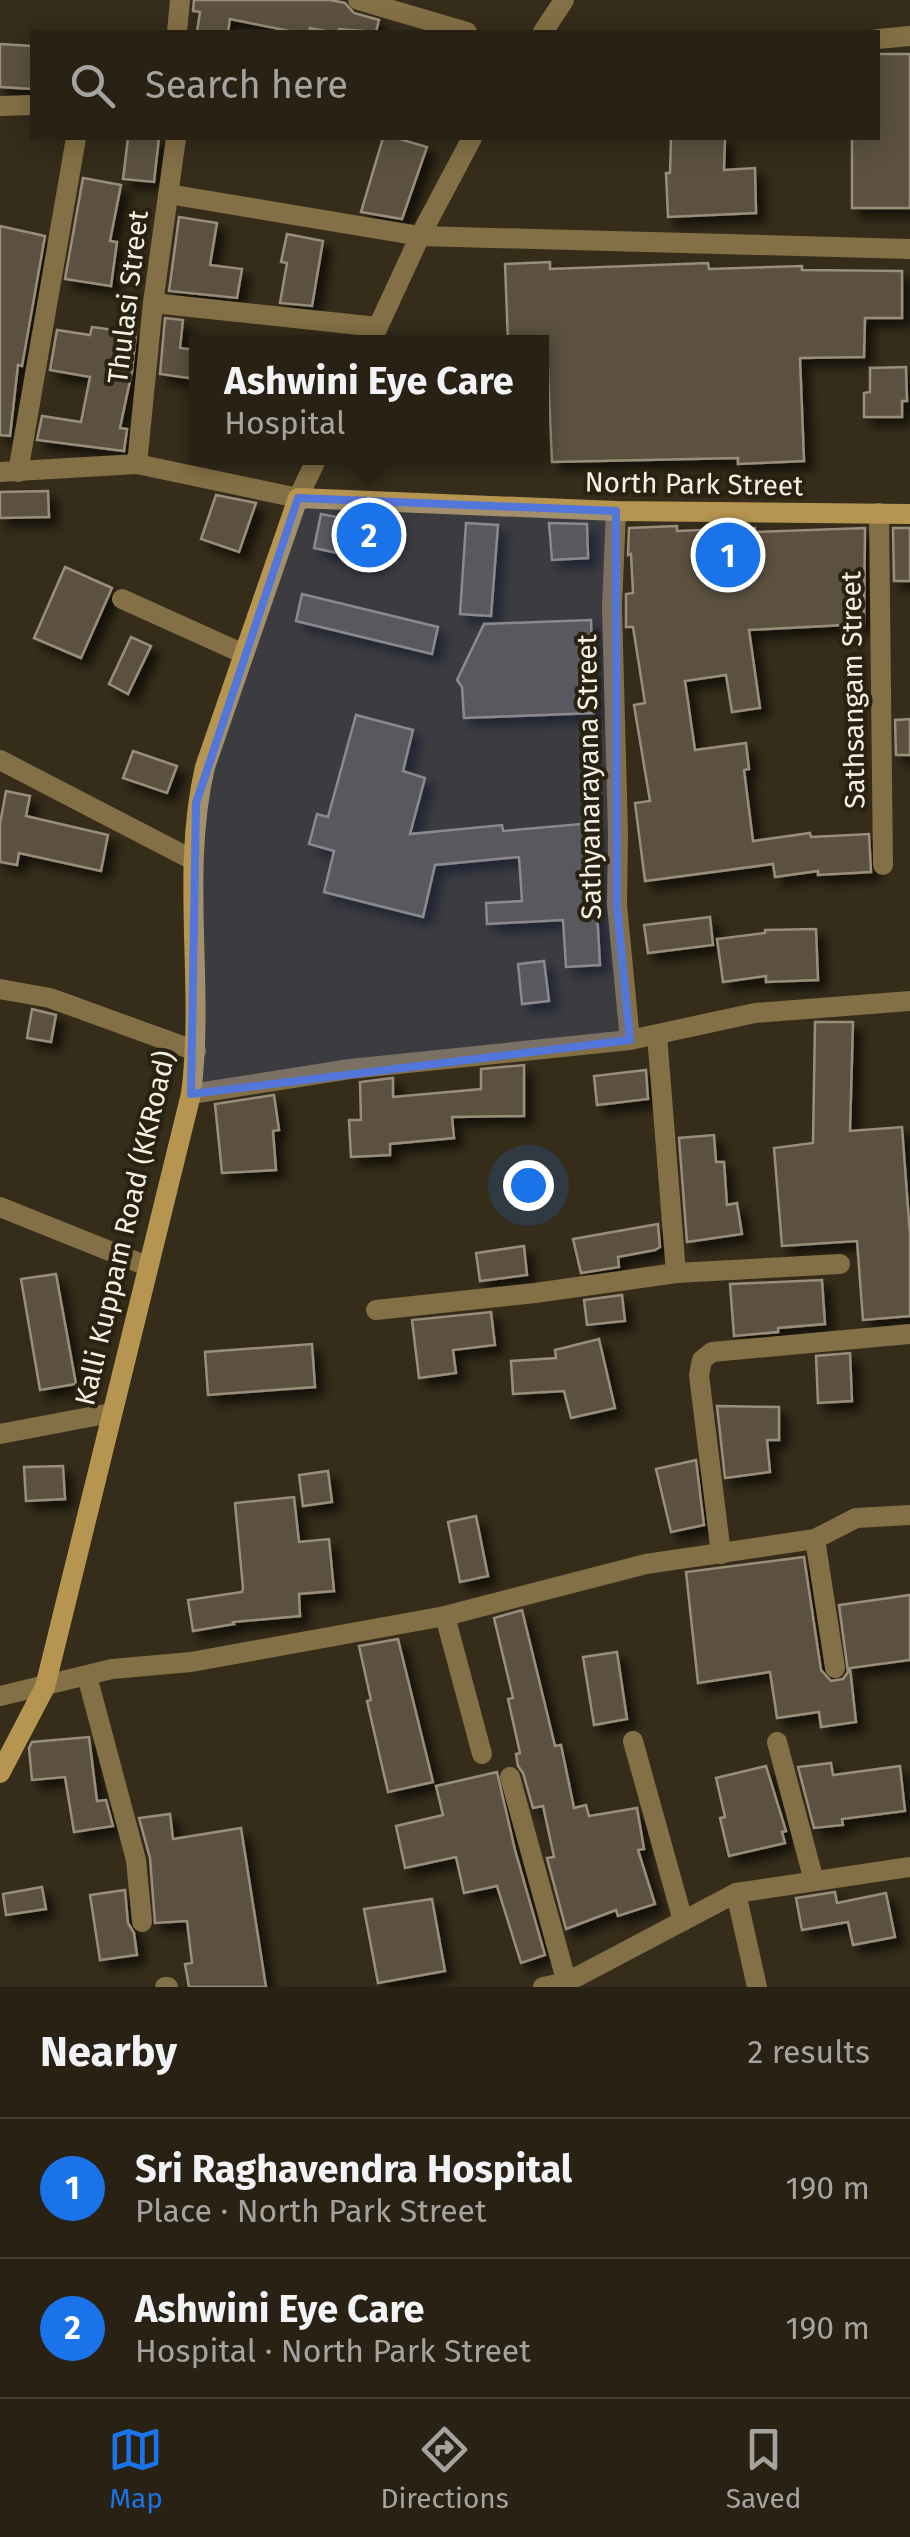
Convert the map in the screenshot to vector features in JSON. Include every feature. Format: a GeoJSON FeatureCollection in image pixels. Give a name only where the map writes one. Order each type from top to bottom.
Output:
{"type":"FeatureCollection","features":[{"type":"Feature","properties":{"kind":"main road","name":"North Park Street"},"geometry":{"type":"LineString","coordinates":[[298,498],[616,512],[910,514]]}},
{"type":"Feature","properties":{"kind":"main road","name":"Kalli Kuppam Road (KKRoad)"},"geometry":{"type":"LineString","coordinates":[[0,1773],[45,1687],[191,1094],[196,1051],[196,803],[298,498]]}},
{"type":"Feature","properties":{"kind":"street"},"geometry":{"type":"LineString","coordinates":[[177,30],[180,0]]}},
{"type":"Feature","properties":{"kind":"street"},"geometry":{"type":"LineString","coordinates":[[358,0],[460,30]]}},
{"type":"Feature","properties":{"kind":"street"},"geometry":{"type":"LineString","coordinates":[[545,30],[564,0]]}},
{"type":"Feature","properties":{"kind":"street"},"geometry":{"type":"LineString","coordinates":[[880,39],[910,36]]}},
{"type":"Feature","properties":{"kind":"street"},"geometry":{"type":"LineString","coordinates":[[0,106],[30,105]]}},
{"type":"Feature","properties":{"kind":"street"},"geometry":{"type":"LineString","coordinates":[[76,140],[9,472],[136,464],[298,498]]}},
{"type":"Feature","properties":{"kind":"street","name":"Thulasi Street"},"geometry":{"type":"LineString","coordinates":[[136,464],[176,140]]}},
{"type":"Feature","properties":{"kind":"street"},"geometry":{"type":"LineString","coordinates":[[153,303],[374,335],[471,140]]}},
{"type":"Feature","properties":{"kind":"street"},"geometry":{"type":"LineString","coordinates":[[168,194],[420,236],[910,248]]}},
{"type":"Feature","properties":{"kind":"street","name":"Kalli Kuppam Road (KKRoad)"},"geometry":{"type":"LineString","coordinates":[[298,498],[314,465]]}},
{"type":"Feature","properties":{"kind":"street","name":"Sathyanarayana Street"},"geometry":{"type":"LineString","coordinates":[[616,512],[612,607],[617,906],[630,1040]]}},
{"type":"Feature","properties":{"kind":"street","name":"Sathsangam Street"},"geometry":{"type":"LineString","coordinates":[[878,514],[883,865]]}},
{"type":"Feature","properties":{"kind":"street"},"geometry":{"type":"LineString","coordinates":[[122,599],[244,654]]}},
{"type":"Feature","properties":{"kind":"street"},"geometry":{"type":"LineString","coordinates":[[0,760],[193,860]]}},
{"type":"Feature","properties":{"kind":"street"},"geometry":{"type":"LineString","coordinates":[[0,989],[50,998],[196,1051]]}},
{"type":"Feature","properties":{"kind":"street"},"geometry":{"type":"LineString","coordinates":[[191,1094],[350,1069],[630,1040],[755,1013],[910,1002]]}},
{"type":"Feature","properties":{"kind":"street"},"geometry":{"type":"LineString","coordinates":[[658,1035],[676,1273]]}},
{"type":"Feature","properties":{"kind":"street"},"geometry":{"type":"LineString","coordinates":[[0,1207],[148,1266]]}},
{"type":"Feature","properties":{"kind":"street"},"geometry":{"type":"LineString","coordinates":[[376,1310],[676,1273],[840,1264]]}},
{"type":"Feature","properties":{"kind":"street"},"geometry":{"type":"LineString","coordinates":[[721,1554],[699,1375],[702,1360],[712,1352],[910,1334]]}},
{"type":"Feature","properties":{"kind":"street"},"geometry":{"type":"LineString","coordinates":[[0,1434],[111,1413]]}},
{"type":"Feature","properties":{"kind":"street"},"geometry":{"type":"LineString","coordinates":[[0,1696],[112,1669],[191,1662],[445,1616],[646,1564],[815,1539],[856,1518],[910,1515]]}},
{"type":"Feature","properties":{"kind":"street"},"geometry":{"type":"LineString","coordinates":[[815,1539],[835,1668]]}},
{"type":"Feature","properties":{"kind":"street"},"geometry":{"type":"LineString","coordinates":[[445,1616],[482,1754]]}},
{"type":"Feature","properties":{"kind":"street"},"geometry":{"type":"LineString","coordinates":[[87,1676],[136,1860],[142,1922]]}},
{"type":"Feature","properties":{"kind":"street"},"geometry":{"type":"LineString","coordinates":[[633,1741],[683,1921]]}},
{"type":"Feature","properties":{"kind":"street"},"geometry":{"type":"LineString","coordinates":[[778,1742],[814,1881]]}},
{"type":"Feature","properties":{"kind":"street"},"geometry":{"type":"LineString","coordinates":[[510,1777],[568,1985]]}},
{"type":"Feature","properties":{"kind":"street"},"geometry":{"type":"LineString","coordinates":[[543,1987],[568,1985],[736,1893],[910,1867]]}},
{"type":"Feature","properties":{"kind":"street"},"geometry":{"type":"LineString","coordinates":[[736,1893],[757,1987]]}},
{"type":"Feature","properties":{"kind":"highlighted area"},"geometry":{"type":"Polygon","coordinates":[[[298,498],[616,511],[617,905],[630,1040],[191,1094],[196,803],[298,498]]]}},
{"type":"Feature","properties":{"kind":"building"},"geometry":{"type":"Polygon","coordinates":[[[194,0],[331,0],[345,3],[354,13],[379,20],[376,30],[284,30],[230,19],[228,30],[197,30],[200,12],[193,11],[194,0]]]}},
{"type":"Feature","properties":{"kind":"building"},"geometry":{"type":"Polygon","coordinates":[[[0,44],[30,46],[30,89],[0,87],[0,44]]]}},
{"type":"Feature","properties":{"kind":"building"},"geometry":{"type":"Polygon","coordinates":[[[880,54],[910,54],[910,208],[852,208],[852,140],[880,140],[880,54]]]}},
{"type":"Feature","properties":{"kind":"building"},"geometry":{"type":"Polygon","coordinates":[[[128,140],[159,140],[154,182],[123,179],[128,140]]]}},
{"type":"Feature","properties":{"kind":"building"},"geometry":{"type":"Polygon","coordinates":[[[382,140],[403,140],[427,147],[402,219],[361,212],[382,140]]]}},
{"type":"Feature","properties":{"kind":"building"},"geometry":{"type":"Polygon","coordinates":[[[671,140],[725,140],[724,170],[755,168],[756,213],[668,217],[666,173],[670,173],[671,140]]]}},
{"type":"Feature","properties":{"kind":"building"},"geometry":{"type":"Polygon","coordinates":[[[83,178],[121,185],[110,241],[117,242],[111,286],[65,279],[83,178]]]}},
{"type":"Feature","properties":{"kind":"building"},"geometry":{"type":"Polygon","coordinates":[[[179,217],[217,223],[210,265],[242,269],[237,298],[169,291],[179,217]]]}},
{"type":"Feature","properties":{"kind":"building"},"geometry":{"type":"Polygon","coordinates":[[[0,226],[45,236],[22,366],[18,365],[10,436],[0,435],[0,226]]]}},
{"type":"Feature","properties":{"kind":"building"},"geometry":{"type":"Polygon","coordinates":[[[287,234],[323,241],[312,306],[280,303],[287,263],[281,262],[287,234]]]}},
{"type":"Feature","properties":{"kind":"building"},"geometry":{"type":"Polygon","coordinates":[[[550,262],[550,269],[708,263],[709,269],[802,266],[802,270],[902,271],[902,318],[865,318],[864,357],[800,358],[804,461],[738,464],[738,458],[552,462],[549,335],[508,335],[505,264],[550,262]]]}},
{"type":"Feature","properties":{"kind":"building"},"geometry":{"type":"Polygon","coordinates":[[[165,318],[183,320],[180,348],[189,349],[189,378],[160,374],[165,318]]]}},
{"type":"Feature","properties":{"kind":"building"},"geometry":{"type":"Polygon","coordinates":[[[92,327],[136,333],[120,428],[127,429],[124,451],[37,440],[42,416],[81,422],[90,377],[50,370],[57,330],[90,335],[92,327]]]}},
{"type":"Feature","properties":{"kind":"building"},"geometry":{"type":"Polygon","coordinates":[[[906,367],[907,401],[902,401],[902,417],[864,417],[870,368],[906,367]]]}},
{"type":"Feature","properties":{"kind":"building"},"geometry":{"type":"Polygon","coordinates":[[[48,491],[49,517],[0,518],[0,492],[48,491]]]}},
{"type":"Feature","properties":{"kind":"building"},"geometry":{"type":"Polygon","coordinates":[[[216,495],[256,503],[239,552],[201,539],[216,495]]]}},
{"type":"Feature","properties":{"kind":"building"},"geometry":{"type":"Polygon","coordinates":[[[321,514],[382,526],[375,561],[314,548],[321,514]]]}},
{"type":"Feature","properties":{"kind":"building"},"geometry":{"type":"Polygon","coordinates":[[[466,523],[498,525],[491,616],[460,614],[466,523]]]}},
{"type":"Feature","properties":{"kind":"building"},"geometry":{"type":"Polygon","coordinates":[[[549,523],[587,524],[588,558],[552,560],[549,523]]]}},
{"type":"Feature","properties":{"kind":"building"},"geometry":{"type":"Polygon","coordinates":[[[677,526],[677,531],[755,528],[755,532],[865,528],[864,624],[749,630],[760,708],[732,712],[726,675],[685,681],[695,750],[746,743],[749,769],[744,770],[753,841],[810,833],[811,837],[869,834],[871,872],[818,875],[818,871],[775,877],[773,864],[645,881],[635,803],[650,801],[634,705],[645,703],[633,627],[626,627],[626,594],[633,593],[629,528],[677,526]]]}},
{"type":"Feature","properties":{"kind":"building"},"geometry":{"type":"Polygon","coordinates":[[[893,528],[910,528],[910,581],[894,581],[893,528]]]}},
{"type":"Feature","properties":{"kind":"building"},"geometry":{"type":"Polygon","coordinates":[[[65,567],[112,588],[81,658],[34,638],[65,567]]]}},
{"type":"Feature","properties":{"kind":"building"},"geometry":{"type":"Polygon","coordinates":[[[302,594],[438,627],[432,654],[296,621],[302,594]]]}},
{"type":"Feature","properties":{"kind":"building"},"geometry":{"type":"Polygon","coordinates":[[[591,620],[594,713],[464,718],[462,687],[457,680],[484,624],[591,620]]]}},
{"type":"Feature","properties":{"kind":"building"},"geometry":{"type":"Polygon","coordinates":[[[131,637],[151,646],[128,694],[109,684],[131,637]]]}},
{"type":"Feature","properties":{"kind":"building"},"geometry":{"type":"Polygon","coordinates":[[[356,715],[413,730],[403,771],[425,778],[410,834],[502,825],[503,831],[592,823],[600,965],[566,967],[563,920],[487,924],[486,903],[522,901],[519,857],[435,865],[423,917],[324,892],[334,851],[309,844],[317,814],[328,817],[356,715]]]}},
{"type":"Feature","properties":{"kind":"building"},"geometry":{"type":"Polygon","coordinates":[[[910,719],[910,755],[896,755],[895,720],[910,719]]]}},
{"type":"Feature","properties":{"kind":"building"},"geometry":{"type":"Polygon","coordinates":[[[133,751],[177,766],[167,793],[123,778],[133,751]]]}},
{"type":"Feature","properties":{"kind":"building"},"geometry":{"type":"Polygon","coordinates":[[[6,791],[30,796],[26,816],[108,835],[101,871],[19,853],[17,865],[0,862],[0,824],[6,791]]]}},
{"type":"Feature","properties":{"kind":"building"},"geometry":{"type":"Polygon","coordinates":[[[710,917],[713,945],[648,953],[644,925],[710,917]]]}},
{"type":"Feature","properties":{"kind":"building"},"geometry":{"type":"Polygon","coordinates":[[[816,929],[818,980],[766,982],[766,976],[723,982],[717,939],[765,930],[816,929]]]}},
{"type":"Feature","properties":{"kind":"building"},"geometry":{"type":"Polygon","coordinates":[[[544,961],[549,1001],[522,1004],[518,964],[544,961]]]}},
{"type":"Feature","properties":{"kind":"building"},"geometry":{"type":"Polygon","coordinates":[[[32,1009],[56,1015],[51,1042],[27,1038],[32,1009]]]}},
{"type":"Feature","properties":{"kind":"building"},"geometry":{"type":"Polygon","coordinates":[[[815,1022],[853,1022],[850,1131],[902,1127],[910,1235],[910,1316],[863,1320],[857,1241],[782,1246],[774,1148],[813,1143],[815,1022]]]}},
{"type":"Feature","properties":{"kind":"building"},"geometry":{"type":"Polygon","coordinates":[[[524,1065],[524,1116],[452,1117],[454,1138],[390,1144],[390,1155],[351,1157],[349,1120],[361,1120],[360,1082],[393,1078],[393,1097],[481,1089],[481,1069],[524,1065]]]}},
{"type":"Feature","properties":{"kind":"building"},"geometry":{"type":"Polygon","coordinates":[[[646,1070],[648,1099],[597,1105],[594,1076],[646,1070]]]}},
{"type":"Feature","properties":{"kind":"building"},"geometry":{"type":"Polygon","coordinates":[[[274,1095],[279,1130],[273,1131],[276,1170],[222,1173],[215,1104],[274,1095]]]}},
{"type":"Feature","properties":{"kind":"building"},"geometry":{"type":"Polygon","coordinates":[[[714,1135],[716,1162],[724,1162],[727,1205],[737,1203],[742,1234],[687,1242],[679,1138],[714,1135]]]}},
{"type":"Feature","properties":{"kind":"building"},"geometry":{"type":"Polygon","coordinates":[[[658,1224],[660,1247],[618,1257],[619,1267],[581,1273],[573,1239],[658,1224]]]}},
{"type":"Feature","properties":{"kind":"building"},"geometry":{"type":"Polygon","coordinates":[[[524,1246],[527,1275],[480,1281],[476,1253],[524,1246]]]}},
{"type":"Feature","properties":{"kind":"building"},"geometry":{"type":"Polygon","coordinates":[[[56,1274],[76,1384],[40,1390],[21,1279],[56,1274]]]}},
{"type":"Feature","properties":{"kind":"building"},"geometry":{"type":"Polygon","coordinates":[[[822,1280],[825,1324],[734,1336],[730,1284],[822,1280]]]}},
{"type":"Feature","properties":{"kind":"building"},"geometry":{"type":"Polygon","coordinates":[[[622,1295],[625,1321],[587,1325],[584,1300],[622,1295]]]}},
{"type":"Feature","properties":{"kind":"building"},"geometry":{"type":"Polygon","coordinates":[[[491,1312],[495,1345],[453,1350],[456,1373],[419,1378],[412,1320],[491,1312]]]}},
{"type":"Feature","properties":{"kind":"building"},"geometry":{"type":"Polygon","coordinates":[[[599,1339],[615,1408],[571,1418],[564,1391],[513,1394],[511,1361],[556,1358],[555,1350],[599,1339]]]}},
{"type":"Feature","properties":{"kind":"building"},"geometry":{"type":"Polygon","coordinates":[[[312,1344],[315,1387],[208,1395],[205,1352],[312,1344]]]}},
{"type":"Feature","properties":{"kind":"building"},"geometry":{"type":"Polygon","coordinates":[[[850,1353],[852,1401],[818,1403],[816,1356],[850,1353]]]}},
{"type":"Feature","properties":{"kind":"building"},"geometry":{"type":"Polygon","coordinates":[[[717,1406],[779,1407],[779,1440],[767,1440],[770,1472],[725,1478],[717,1406]]]}},
{"type":"Feature","properties":{"kind":"building"},"geometry":{"type":"Polygon","coordinates":[[[696,1460],[704,1525],[671,1532],[656,1469],[696,1460]]]}},
{"type":"Feature","properties":{"kind":"building"},"geometry":{"type":"Polygon","coordinates":[[[63,1466],[65,1499],[26,1501],[24,1467],[63,1466]]]}},
{"type":"Feature","properties":{"kind":"building"},"geometry":{"type":"Polygon","coordinates":[[[328,1471],[332,1502],[303,1506],[299,1475],[328,1471]]]}},
{"type":"Feature","properties":{"kind":"building"},"geometry":{"type":"Polygon","coordinates":[[[294,1497],[299,1542],[329,1539],[334,1591],[299,1594],[300,1616],[233,1622],[193,1631],[188,1600],[242,1592],[235,1503],[294,1497]]]}},
{"type":"Feature","properties":{"kind":"building"},"geometry":{"type":"Polygon","coordinates":[[[476,1516],[488,1576],[460,1582],[448,1522],[476,1516]]]}},
{"type":"Feature","properties":{"kind":"building"},"geometry":{"type":"Polygon","coordinates":[[[804,1557],[821,1670],[831,1681],[843,1679],[848,1672],[839,1605],[910,1595],[910,1660],[850,1668],[856,1722],[821,1727],[819,1712],[777,1718],[770,1672],[698,1683],[686,1572],[804,1557]]]}},
{"type":"Feature","properties":{"kind":"building"},"geometry":{"type":"Polygon","coordinates":[[[522,1610],[555,1746],[561,1745],[574,1808],[586,1805],[589,1816],[637,1808],[644,1849],[638,1850],[655,1904],[618,1916],[616,1910],[566,1929],[547,1858],[554,1857],[543,1806],[533,1808],[518,1766],[516,1754],[520,1753],[508,1699],[513,1698],[494,1618],[522,1610]]]}},
{"type":"Feature","properties":{"kind":"building"},"geometry":{"type":"Polygon","coordinates":[[[398,1639],[433,1782],[388,1792],[359,1646],[398,1639]]]}},
{"type":"Feature","properties":{"kind":"building"},"geometry":{"type":"Polygon","coordinates":[[[617,1652],[627,1719],[594,1725],[583,1657],[617,1652]]]}},
{"type":"Feature","properties":{"kind":"building"},"geometry":{"type":"Polygon","coordinates":[[[89,1737],[97,1801],[106,1800],[113,1826],[74,1832],[65,1777],[32,1780],[29,1748],[32,1742],[89,1737]]]}},
{"type":"Feature","properties":{"kind":"building"},"geometry":{"type":"Polygon","coordinates":[[[831,1763],[833,1775],[900,1766],[905,1811],[842,1819],[843,1825],[814,1828],[798,1767],[831,1763]]]}},
{"type":"Feature","properties":{"kind":"building"},"geometry":{"type":"Polygon","coordinates":[[[766,1766],[786,1831],[782,1832],[785,1843],[729,1856],[716,1778],[766,1766]]]}},
{"type":"Feature","properties":{"kind":"building"},"geometry":{"type":"Polygon","coordinates":[[[497,1772],[545,1955],[521,1963],[497,1886],[464,1893],[456,1857],[405,1868],[396,1826],[443,1815],[436,1786],[497,1772]]]}},
{"type":"Feature","properties":{"kind":"building"},"geometry":{"type":"Polygon","coordinates":[[[170,1814],[173,1839],[241,1828],[266,1987],[189,1987],[185,1964],[192,1963],[187,1921],[155,1923],[150,1858],[139,1818],[170,1814]]]}},
{"type":"Feature","properties":{"kind":"building"},"geometry":{"type":"Polygon","coordinates":[[[42,1887],[46,1909],[6,1915],[3,1894],[42,1887]]]}},
{"type":"Feature","properties":{"kind":"building"},"geometry":{"type":"Polygon","coordinates":[[[125,1890],[128,1923],[134,1933],[137,1955],[100,1960],[90,1895],[125,1890]]]}},
{"type":"Feature","properties":{"kind":"building"},"geometry":{"type":"Polygon","coordinates":[[[835,1892],[837,1903],[886,1893],[895,1937],[853,1945],[848,1922],[802,1930],[796,1898],[835,1892]]]}},
{"type":"Feature","properties":{"kind":"building"},"geometry":{"type":"Polygon","coordinates":[[[432,1899],[445,1971],[378,1983],[364,1909],[432,1899]]]}},
{"type":"Feature","properties":{"kind":"place","name":"Ashwini Eye Care"},"geometry":{"type":"Point","coordinates":[369,535]}},
{"type":"Feature","properties":{"kind":"place","name":"Sri Raghavendra Hospital"},"geometry":{"type":"Point","coordinates":[728,555]}}]}
